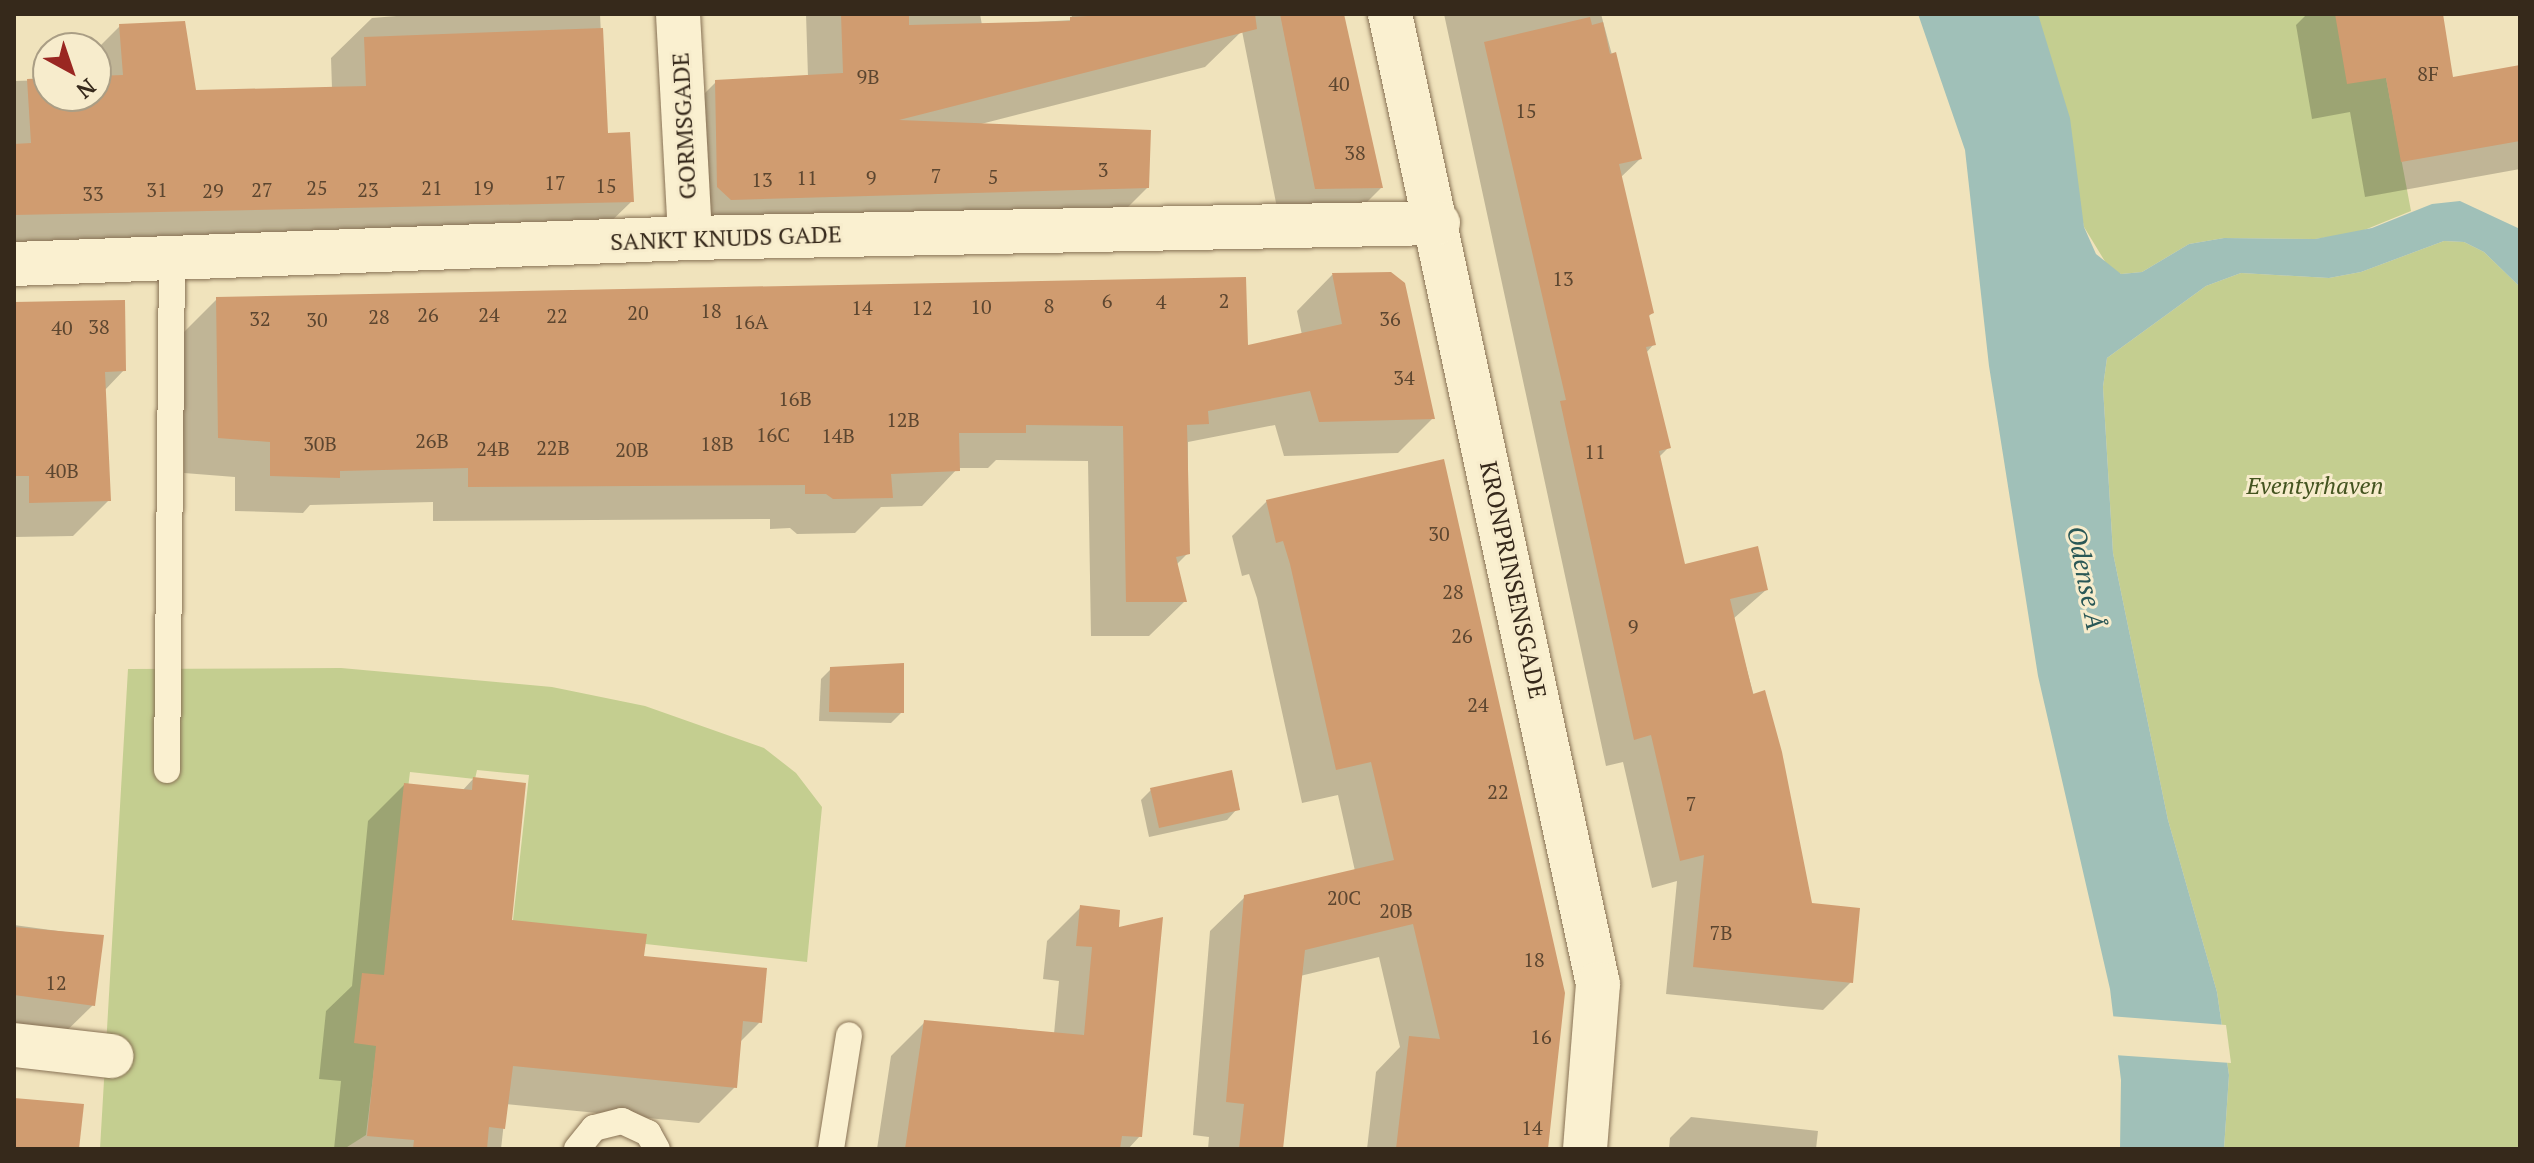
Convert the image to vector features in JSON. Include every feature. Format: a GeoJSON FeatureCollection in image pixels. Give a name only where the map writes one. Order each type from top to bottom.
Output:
{"type":"FeatureCollection","features":[{"type":"Feature","properties":{"kind":"street","name":"GORMSGADE"},"geometry":{"type":"LineString","coordinates":[[678,14],[690,238]]}},
{"type":"Feature","properties":{"kind":"street","name":"KRONPRINSENSGADE"},"geometry":{"type":"LineString","coordinates":[[1390,14],[1438,223],[1598,984],[1585,1149]]}},
{"type":"Feature","properties":{"kind":"street","name":"SANKT KNUDS GADE"},"geometry":{"type":"LineString","coordinates":[[14,264],[690,238],[1438,223]]}},
{"type":"Feature","properties":{"kind":"street"},"geometry":{"type":"LineString","coordinates":[[14,1045],[111,1056]]}},
{"type":"Feature","properties":{"kind":"lane"},"geometry":{"type":"LineString","coordinates":[[167,770],[172,259]]}},
{"type":"Feature","properties":{"kind":"lane"},"geometry":{"type":"LineString","coordinates":[[831,1149],[849,1035]]}},
{"type":"Feature","properties":{"kind":"lane"},"geometry":{"type":"LineString","coordinates":[[577,1149],[594,1128],[622,1121],[648,1133],[657,1149]]}},
{"type":"Feature","properties":{"kind":"green space"},"geometry":{"type":"Polygon","coordinates":[[[2038,14],[2335,14],[2386,78],[2411,211],[2357,233],[2315,239],[2224,238],[2189,244],[2142,272],[2121,274],[2109,268],[2084,227],[2038,14]]]}},
{"type":"Feature","properties":{"kind":"green space","name":"Eventyrhaven"},"geometry":{"type":"Polygon","coordinates":[[[2444,241],[2464,242],[2484,252],[2520,287],[2520,1149],[2224,1149],[2229,1075],[2217,992],[2168,820],[2113,553],[2103,387],[2107,358],[2206,286],[2241,273],[2329,278],[2361,272],[2444,241]]]}},
{"type":"Feature","properties":{"kind":"green space"},"geometry":{"type":"Polygon","coordinates":[[[341,668],[552,687],[645,706],[764,748],[796,773],[822,807],[807,962],[512,929],[529,775],[477,770],[475,779],[410,772],[366,1135],[344,1149],[100,1149],[128,669],[341,668]]]}},
{"type":"Feature","properties":{"kind":"water","name":"Odense Å"},"geometry":{"type":"Polygon","coordinates":[[[1918,14],[2038,14],[2070,118],[2084,227],[2096,254],[2121,274],[2142,272],[2189,244],[2224,238],[2315,239],[2372,228],[2432,204],[2460,201],[2520,229],[2520,287],[2484,252],[2464,242],[2444,241],[2361,272],[2329,278],[2241,273],[2206,286],[2107,358],[2103,387],[2113,553],[2168,820],[2217,992],[2229,1075],[2224,1149],[2120,1149],[2121,1080],[2110,989],[2038,676],[1989,366],[1965,150],[1918,14]]]}},
{"type":"Feature","properties":{"kind":"pier"},"geometry":{"type":"Polygon","coordinates":[[[2109,1016],[2226,1025],[2231,1063],[2114,1055],[2109,1016]]]}},
{"type":"Feature","properties":{"kind":"building"},"geometry":{"type":"Polygon","coordinates":[[[841,14],[909,14],[909,25],[1070,21],[1070,17],[1123,14],[1255,14],[1257,29],[899,120],[1151,130],[1149,188],[731,200],[717,187],[715,80],[843,73],[841,14]]]}},
{"type":"Feature","properties":{"kind":"building"},"geometry":{"type":"Polygon","coordinates":[[[1280,14],[1344,14],[1383,188],[1315,189],[1280,14]]]}},
{"type":"Feature","properties":{"kind":"building"},"geometry":{"type":"Polygon","coordinates":[[[2335,14],[2443,14],[2453,77],[2520,65],[2520,141],[2401,162],[2386,78],[2347,84],[2335,14]]]}},
{"type":"Feature","properties":{"kind":"building"},"geometry":{"type":"Polygon","coordinates":[[[1590,17],[1592,25],[1603,22],[1610,54],[1616,52],[1642,159],[1619,164],[1654,313],[1649,315],[1656,345],[1646,347],[1671,448],[1659,451],[1685,564],[1758,546],[1768,590],[1730,599],[1753,694],[1765,690],[1782,752],[1812,903],[1860,908],[1853,983],[1693,967],[1704,855],[1680,861],[1651,735],[1634,740],[1560,401],[1566,400],[1484,42],[1590,17]]]}},
{"type":"Feature","properties":{"kind":"building"},"geometry":{"type":"Polygon","coordinates":[[[185,21],[196,90],[366,86],[364,37],[603,28],[608,133],[630,132],[634,202],[14,215],[14,144],[31,143],[27,79],[32,79],[32,112],[112,112],[112,75],[123,75],[119,24],[185,21]]]}},
{"type":"Feature","properties":{"kind":"building"},"geometry":{"type":"Polygon","coordinates":[[[1391,272],[1405,283],[1435,419],[1319,422],[1310,391],[1208,411],[1209,424],[1187,425],[1190,554],[1176,557],[1187,602],[1126,602],[1123,426],[1026,425],[1026,433],[959,433],[960,471],[891,474],[893,498],[833,499],[826,494],[805,494],[805,485],[468,487],[468,468],[340,471],[340,478],[270,476],[270,442],[218,438],[216,297],[1246,277],[1248,345],[1342,324],[1332,273],[1391,272]]]}},
{"type":"Feature","properties":{"kind":"building"},"geometry":{"type":"Polygon","coordinates":[[[125,300],[126,371],[105,372],[111,501],[29,503],[29,476],[14,476],[14,302],[125,300]]]}},
{"type":"Feature","properties":{"kind":"building"},"geometry":{"type":"Polygon","coordinates":[[[1444,459],[1565,993],[1548,1149],[1396,1149],[1409,1036],[1440,1039],[1413,924],[1305,950],[1283,1149],[1239,1149],[1244,1104],[1226,1102],[1244,895],[1394,860],[1371,762],[1336,770],[1290,564],[1283,541],[1276,543],[1266,500],[1444,459]]]}},
{"type":"Feature","properties":{"kind":"building"},"geometry":{"type":"Polygon","coordinates":[[[904,663],[904,713],[829,712],[830,667],[904,663]]]}},
{"type":"Feature","properties":{"kind":"building"},"geometry":{"type":"Polygon","coordinates":[[[1232,770],[1240,810],[1159,828],[1150,788],[1232,770]]]}},
{"type":"Feature","properties":{"kind":"building"},"geometry":{"type":"Polygon","coordinates":[[[473,777],[526,783],[512,920],[647,934],[644,956],[767,968],[762,1023],[743,1021],[737,1088],[513,1066],[505,1129],[489,1127],[487,1149],[413,1149],[414,1140],[367,1136],[376,1046],[354,1043],[362,973],[384,975],[404,783],[472,790],[473,777]]]}},
{"type":"Feature","properties":{"kind":"building"},"geometry":{"type":"Polygon","coordinates":[[[1080,905],[1120,910],[1119,927],[1163,917],[1142,1137],[1122,1136],[1120,1149],[905,1149],[924,1020],[1084,1035],[1092,947],[1076,946],[1080,905]]]}},
{"type":"Feature","properties":{"kind":"building"},"geometry":{"type":"Polygon","coordinates":[[[14,927],[104,935],[95,1006],[14,995],[14,927]]]}},
{"type":"Feature","properties":{"kind":"building"},"geometry":{"type":"Polygon","coordinates":[[[14,1098],[84,1104],[79,1149],[14,1149],[14,1098]]]}}]}
